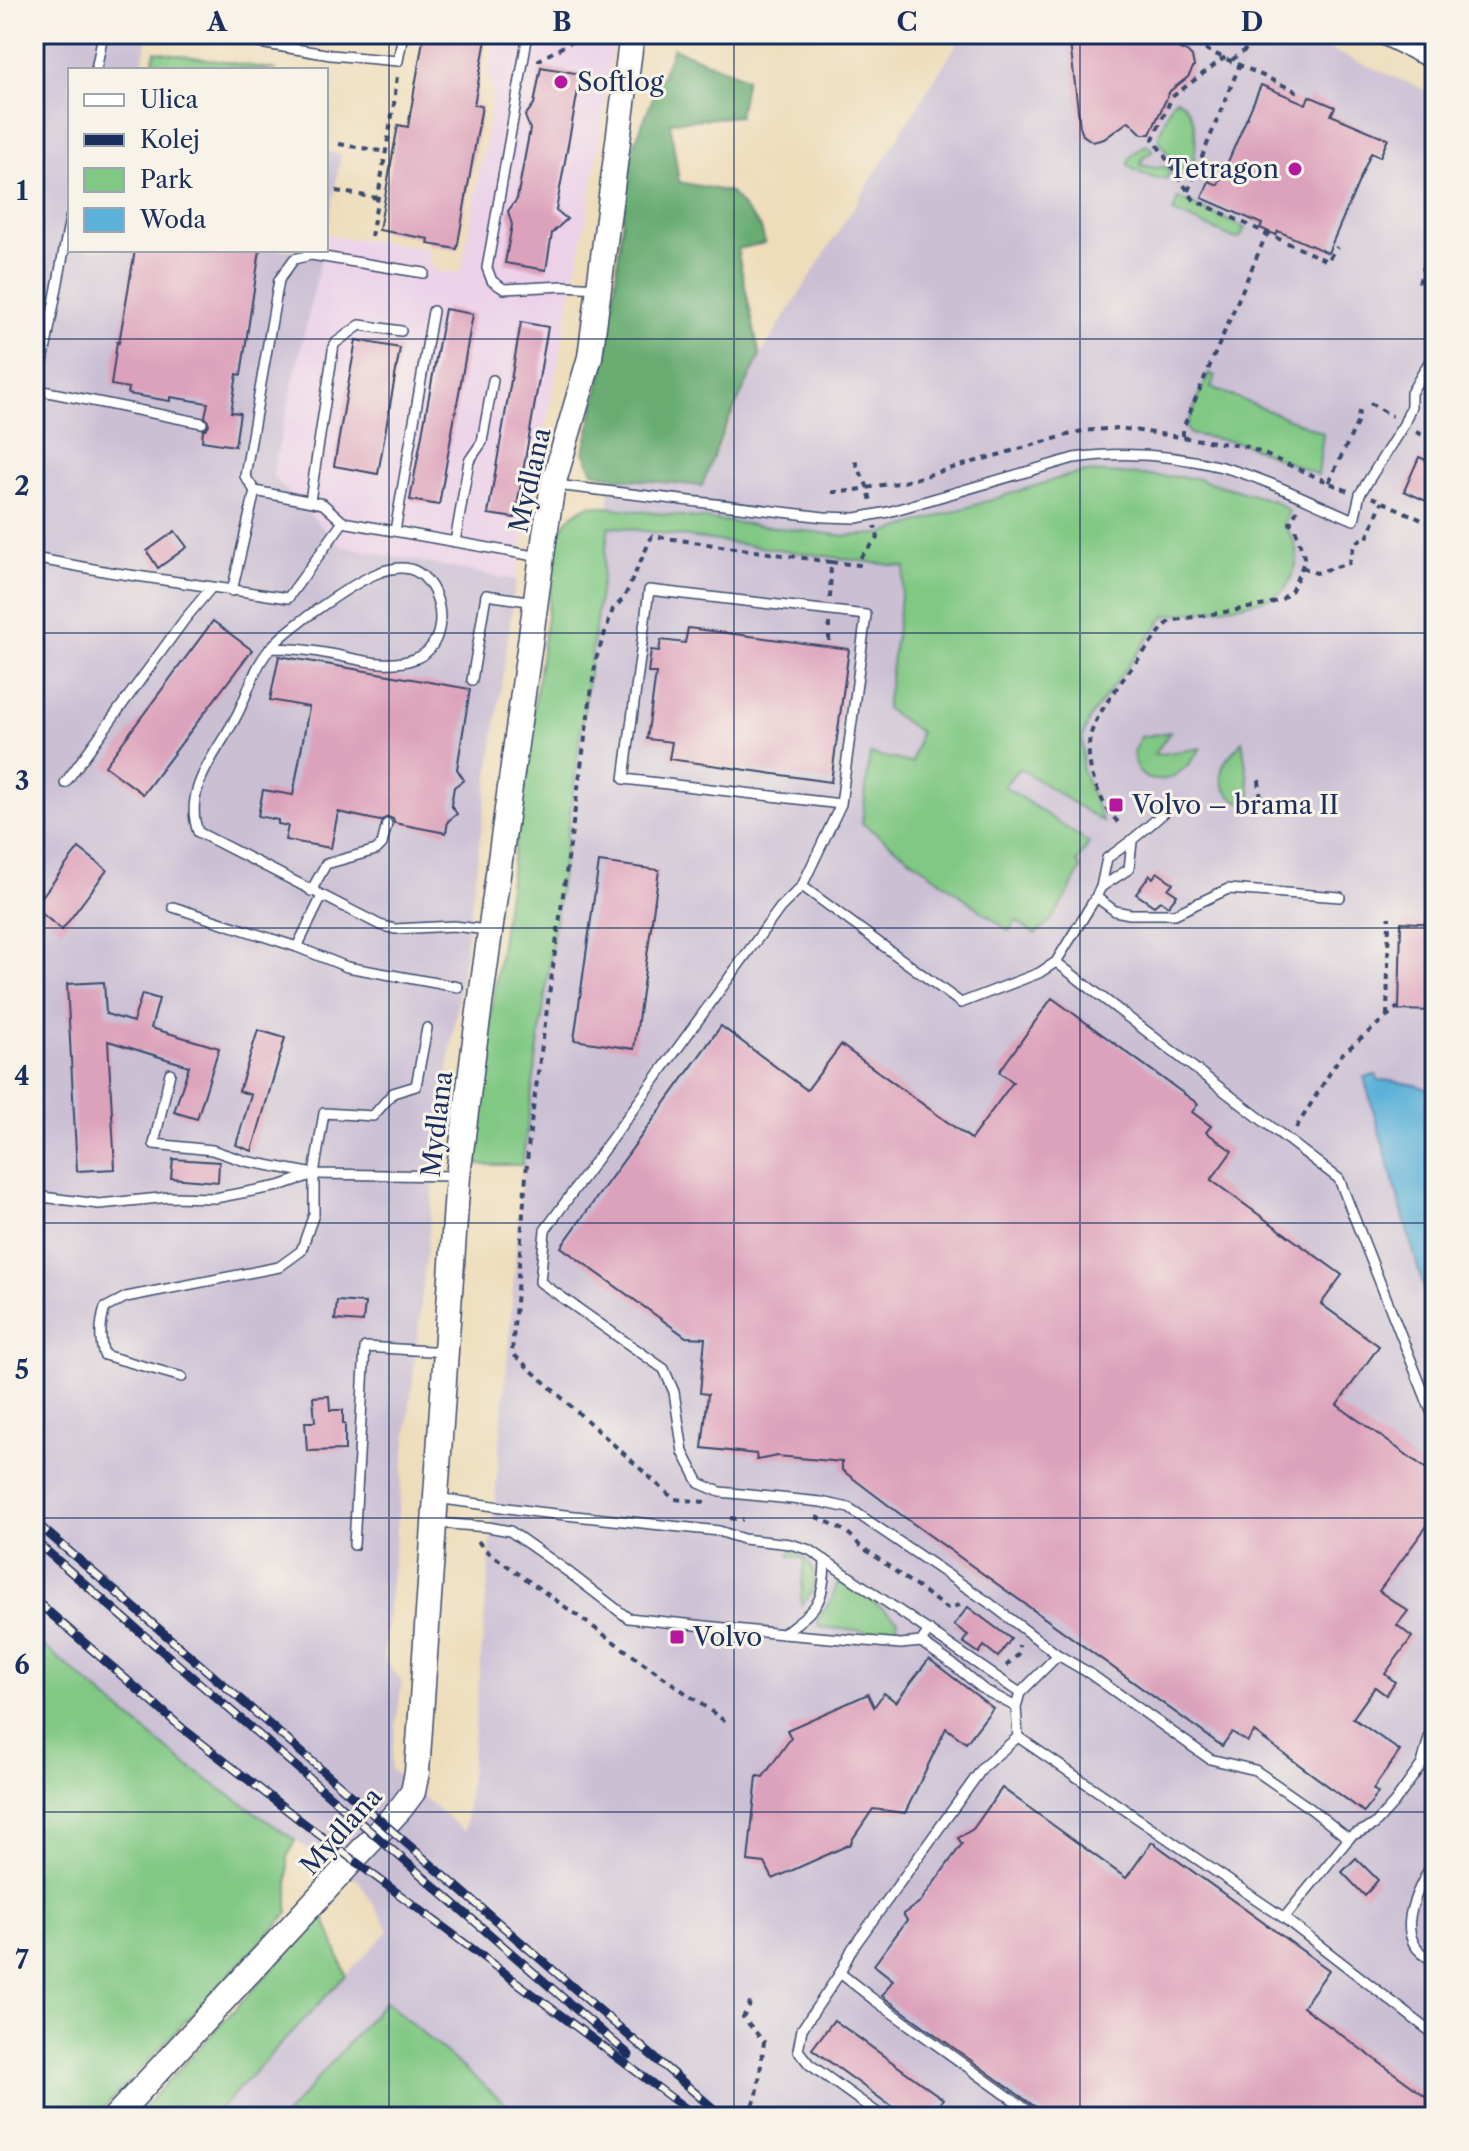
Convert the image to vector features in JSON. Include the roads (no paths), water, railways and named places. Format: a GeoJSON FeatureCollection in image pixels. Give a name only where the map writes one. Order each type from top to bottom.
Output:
{"type":"FeatureCollection","features":[{"type":"Feature","properties":{"kind":"street","name":"Mydlana"},"geometry":{"type":"LineString","coordinates":[[115,2117],[413,1792],[417,1772],[458,1176],[535,602],[553,485],[590,357],[632,34]]}},
{"type":"Feature","properties":{"kind":"street"},"geometry":{"type":"LineString","coordinates":[[1381,34],[1435,61]]}},
{"type":"Feature","properties":{"kind":"lane"},"geometry":{"type":"LineString","coordinates":[[96,68],[103,34]]}},
{"type":"Feature","properties":{"kind":"lane"},"geometry":{"type":"LineString","coordinates":[[206,34],[331,55],[398,61],[403,34]]}},
{"type":"Feature","properties":{"kind":"lane"},"geometry":{"type":"LineString","coordinates":[[528,34],[487,268],[492,281],[504,289],[564,286],[600,289]]}},
{"type":"Feature","properties":{"kind":"lane"},"geometry":{"type":"LineString","coordinates":[[34,112],[37,112],[34,124]]}},
{"type":"Feature","properties":{"kind":"lane"},"geometry":{"type":"LineString","coordinates":[[34,410],[68,229]]}},
{"type":"Feature","properties":{"kind":"lane"},"geometry":{"type":"LineString","coordinates":[[424,273],[311,255],[294,259],[279,280],[245,476],[255,491],[323,504],[343,522],[542,557]]}},
{"type":"Feature","properties":{"kind":"lane"},"geometry":{"type":"LineString","coordinates":[[395,531],[433,311]]}},
{"type":"Feature","properties":{"kind":"lane"},"geometry":{"type":"LineString","coordinates":[[310,501],[334,344],[360,325],[401,331]]}},
{"type":"Feature","properties":{"kind":"lane"},"geometry":{"type":"LineString","coordinates":[[553,485],[824,517],[856,518],[873,516],[1074,458],[1123,454],[1165,456],[1222,467],[1354,520],[1360,494],[1404,424],[1411,406],[1411,393],[1435,352]]}},
{"type":"Feature","properties":{"kind":"lane"},"geometry":{"type":"LineString","coordinates":[[455,542],[469,461],[482,442],[493,380]]}},
{"type":"Feature","properties":{"kind":"lane"},"geometry":{"type":"LineString","coordinates":[[38,390],[202,423]]}},
{"type":"Feature","properties":{"kind":"lane"},"geometry":{"type":"LineString","coordinates":[[232,591],[255,491]]}},
{"type":"Feature","properties":{"kind":"lane"},"geometry":{"type":"LineString","coordinates":[[34,558],[288,598],[343,522]]}},
{"type":"Feature","properties":{"kind":"lane"},"geometry":{"type":"LineString","coordinates":[[270,648],[293,648],[369,663],[417,659],[434,644],[441,610],[429,584],[419,573],[403,568],[379,573],[305,618],[270,648],[257,669],[237,716],[211,756],[194,804],[193,819],[198,832],[380,925],[395,929],[454,926],[490,930]]}},
{"type":"Feature","properties":{"kind":"lane"},"geometry":{"type":"LineString","coordinates":[[65,783],[211,588]]}},
{"type":"Feature","properties":{"kind":"lane"},"geometry":{"type":"LineString","coordinates":[[841,804],[624,779],[649,590],[866,615],[841,804],[802,886],[780,908],[545,1230],[540,1282],[664,1369],[674,1392],[683,1452],[699,1483],[720,1492],[821,1502],[849,1508],[1210,1759],[1255,1770],[1349,1839]]}},
{"type":"Feature","properties":{"kind":"lane"},"geometry":{"type":"LineString","coordinates":[[472,680],[486,595],[535,602]]}},
{"type":"Feature","properties":{"kind":"lane"},"geometry":{"type":"LineString","coordinates":[[802,886],[961,1003],[1039,973],[1056,962],[1101,887],[1107,858],[1132,842],[1165,812]]}},
{"type":"Feature","properties":{"kind":"lane"},"geometry":{"type":"LineString","coordinates":[[311,891],[326,864],[376,850],[382,844],[387,824]]}},
{"type":"Feature","properties":{"kind":"lane"},"geometry":{"type":"LineString","coordinates":[[1101,887],[1129,869],[1132,842]]}},
{"type":"Feature","properties":{"kind":"lane"},"geometry":{"type":"LineString","coordinates":[[1096,897],[1115,911],[1130,914],[1175,914],[1228,889],[1340,897]]}},
{"type":"Feature","properties":{"kind":"lane"},"geometry":{"type":"LineString","coordinates":[[297,947],[322,896]]}},
{"type":"Feature","properties":{"kind":"lane"},"geometry":{"type":"LineString","coordinates":[[173,907],[297,947],[347,967],[458,987]]}},
{"type":"Feature","properties":{"kind":"lane"},"geometry":{"type":"LineString","coordinates":[[1056,962],[1339,1179],[1435,1421]]}},
{"type":"Feature","properties":{"kind":"lane"},"geometry":{"type":"LineString","coordinates":[[182,1377],[104,1355],[100,1322],[105,1308],[126,1297],[279,1267],[301,1251],[314,1214],[314,1174],[324,1113],[373,1116],[393,1093],[416,1086],[427,1028]]}},
{"type":"Feature","properties":{"kind":"lane"},"geometry":{"type":"LineString","coordinates":[[170,1073],[154,1144],[212,1150],[245,1161],[314,1174],[458,1176]]}},
{"type":"Feature","properties":{"kind":"lane"},"geometry":{"type":"LineString","coordinates":[[34,1196],[99,1204],[170,1197],[215,1198],[279,1186],[314,1174]]}},
{"type":"Feature","properties":{"kind":"lane"},"geometry":{"type":"LineString","coordinates":[[354,1545],[365,1347],[446,1352]]}},
{"type":"Feature","properties":{"kind":"lane"},"geometry":{"type":"LineString","coordinates":[[434,1510],[537,1512],[719,1531],[743,1539],[790,1544],[810,1550],[1020,1693]]}},
{"type":"Feature","properties":{"kind":"lane"},"geometry":{"type":"LineString","coordinates":[[434,1510],[510,1531],[628,1618],[901,1644],[921,1642],[983,1689],[1016,1707]]}},
{"type":"Feature","properties":{"kind":"lane"},"geometry":{"type":"LineString","coordinates":[[783,1634],[817,1605],[824,1591],[825,1560]]}},
{"type":"Feature","properties":{"kind":"lane"},"geometry":{"type":"LineString","coordinates":[[921,1642],[929,1630]]}},
{"type":"Feature","properties":{"kind":"lane"},"geometry":{"type":"LineString","coordinates":[[1018,1737],[1016,1707],[1020,1693],[1058,1655]]}},
{"type":"Feature","properties":{"kind":"lane"},"geometry":{"type":"LineString","coordinates":[[1284,1918],[1351,1836],[1374,1825],[1394,1803],[1422,1764],[1435,1715]]}},
{"type":"Feature","properties":{"kind":"lane"},"geometry":{"type":"LineString","coordinates":[[1018,1737],[1284,1918],[1435,2035]]}},
{"type":"Feature","properties":{"kind":"lane"},"geometry":{"type":"LineString","coordinates":[[883,2117],[809,2064],[798,2050],[802,2029],[840,1973],[852,1949],[984,1766],[1018,1737]]}},
{"type":"Feature","properties":{"kind":"lane"},"geometry":{"type":"LineString","coordinates":[[1435,1859],[1415,1895],[1409,1923],[1416,1944],[1435,1961]]}},
{"type":"Feature","properties":{"kind":"lane"},"geometry":{"type":"LineString","coordinates":[[840,1973],[1037,2117]]}},
{"type":"Feature","properties":{"kind":"water"},"geometry":{"type":"Polygon","coordinates":[[[1377,1075],[1378,1080],[1415,1085],[1435,1093],[1435,1328],[1364,1077],[1377,1075]]]}},
{"type":"Feature","properties":{"kind":"railway"},"geometry":{"type":"LineString","coordinates":[[34,1521],[723,2117]]}},
{"type":"Feature","properties":{"kind":"railway"},"geometry":{"type":"LineString","coordinates":[[34,1540],[629,2055]]}},
{"type":"Feature","properties":{"kind":"railway"},"geometry":{"type":"LineString","coordinates":[[34,1599],[182,1728],[301,1821],[697,2117]]}},
{"type":"Feature","properties":{"kind":"place","name":"Softlog"},"geometry":{"type":"Point","coordinates":[561,82]}},
{"type":"Feature","properties":{"kind":"place","name":"Tetragon"},"geometry":{"type":"Point","coordinates":[1295,169]}},
{"type":"Feature","properties":{"kind":"place","name":"Volvo – brama II"},"geometry":{"type":"Point","coordinates":[1116,805]}},
{"type":"Feature","properties":{"kind":"place","name":"Volvo"},"geometry":{"type":"Point","coordinates":[677,1637]}}]}
